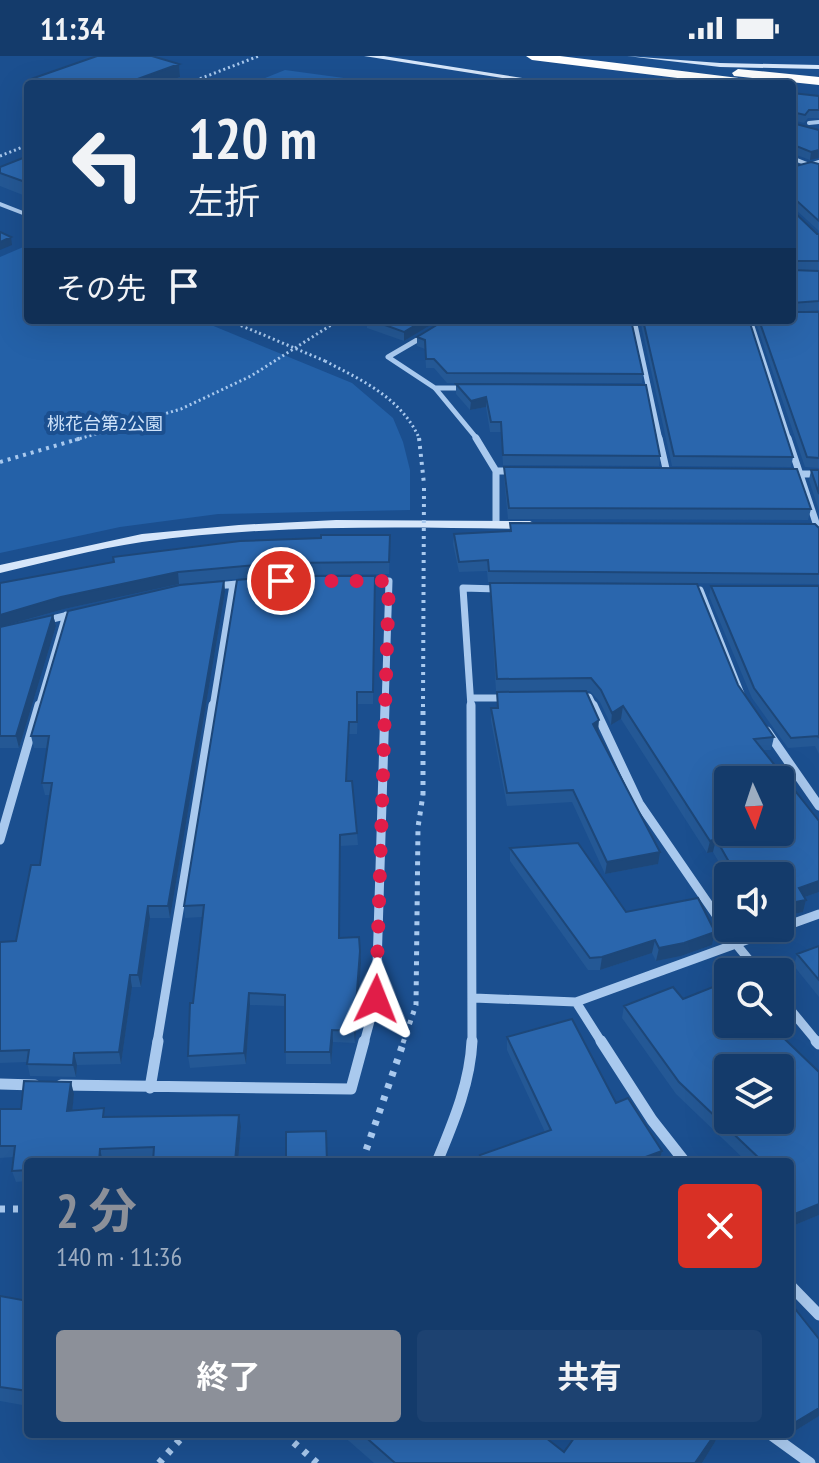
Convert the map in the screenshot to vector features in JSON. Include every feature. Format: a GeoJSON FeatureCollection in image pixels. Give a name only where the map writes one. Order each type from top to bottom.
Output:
{"type":"FeatureCollection","features":[{"type":"Feature","properties":{"kind":"highway"},"geometry":{"type":"LineString","coordinates":[[532,56],[723,80]]}},
{"type":"Feature","properties":{"kind":"highway"},"geometry":{"type":"LineString","coordinates":[[597,56],[819,81]]}},
{"type":"Feature","properties":{"kind":"highway"},"geometry":{"type":"LineString","coordinates":[[796,88],[819,90]]}},
{"type":"Feature","properties":{"kind":"street"},"geometry":{"type":"LineString","coordinates":[[368,56],[529,80]]}},
{"type":"Feature","properties":{"kind":"street"},"geometry":{"type":"LineString","coordinates":[[631,56],[720,65],[819,67]]}},
{"type":"Feature","properties":{"kind":"street"},"geometry":{"type":"LineString","coordinates":[[807,126],[819,122]]}},
{"type":"Feature","properties":{"kind":"street"},"geometry":{"type":"LineString","coordinates":[[807,126],[819,134]]}},
{"type":"Feature","properties":{"kind":"street"},"geometry":{"type":"LineString","coordinates":[[796,160],[819,169]]}},
{"type":"Feature","properties":{"kind":"street"},"geometry":{"type":"LineString","coordinates":[[796,170],[819,162]]}},
{"type":"Feature","properties":{"kind":"street"},"geometry":{"type":"LineString","coordinates":[[0,204],[24,213]]}},
{"type":"Feature","properties":{"kind":"street"},"geometry":{"type":"LineString","coordinates":[[635,324],[667,473]]}},
{"type":"Feature","properties":{"kind":"street"},"geometry":{"type":"LineString","coordinates":[[751,324],[818,529],[802,527]]}},
{"type":"Feature","properties":{"kind":"street"},"geometry":{"type":"LineString","coordinates":[[438,327],[388,357],[435,388],[482,445],[496,471],[496,524]]}},
{"type":"Feature","properties":{"kind":"street"},"geometry":{"type":"LineString","coordinates":[[435,388],[481,388]]}},
{"type":"Feature","properties":{"kind":"street"},"geometry":{"type":"LineString","coordinates":[[634,389],[649,389]]}},
{"type":"Feature","properties":{"kind":"street"},"geometry":{"type":"LineString","coordinates":[[496,471],[527,472]]}},
{"type":"Feature","properties":{"kind":"street"},"geometry":{"type":"LineString","coordinates":[[651,473],[681,473]]}},
{"type":"Feature","properties":{"kind":"street"},"geometry":{"type":"LineString","coordinates":[[784,474],[819,474]]}},
{"type":"Feature","properties":{"kind":"street"},"geometry":{"type":"LineString","coordinates":[[0,569],[139,539],[209,530],[273,525],[542,525]]}},
{"type":"Feature","properties":{"kind":"street"},"geometry":{"type":"LineString","coordinates":[[0,1084],[351,1089],[376,999],[389,581],[358,581]]}},
{"type":"Feature","properties":{"kind":"street"},"geometry":{"type":"LineString","coordinates":[[206,587],[257,583]]}},
{"type":"Feature","properties":{"kind":"street"},"geometry":{"type":"LineString","coordinates":[[150,1088],[233,585]]}},
{"type":"Feature","properties":{"kind":"street"},"geometry":{"type":"LineString","coordinates":[[439,1158],[456,1115],[471,1064],[474,998],[471,698],[463,588],[511,589]]}},
{"type":"Feature","properties":{"kind":"street"},"geometry":{"type":"LineString","coordinates":[[684,590],[715,590]]}},
{"type":"Feature","properties":{"kind":"street"},"geometry":{"type":"LineString","coordinates":[[700,590],[741,694],[750,706]]}},
{"type":"Feature","properties":{"kind":"street"},"geometry":{"type":"LineString","coordinates":[[40,622],[81,612]]}},
{"type":"Feature","properties":{"kind":"street"},"geometry":{"type":"LineString","coordinates":[[0,840],[66,615]]}},
{"type":"Feature","properties":{"kind":"street"},"geometry":{"type":"LineString","coordinates":[[575,697],[589,697],[639,803],[748,958]]}},
{"type":"Feature","properties":{"kind":"street"},"geometry":{"type":"LineString","coordinates":[[471,698],[515,698]]}},
{"type":"Feature","properties":{"kind":"street"},"geometry":{"type":"LineString","coordinates":[[759,719],[819,806]]}},
{"type":"Feature","properties":{"kind":"street"},"geometry":{"type":"LineString","coordinates":[[794,923],[819,914]]}},
{"type":"Feature","properties":{"kind":"street"},"geometry":{"type":"LineString","coordinates":[[474,998],[576,1002],[742,942]]}},
{"type":"Feature","properties":{"kind":"street"},"geometry":{"type":"LineString","coordinates":[[576,1002],[652,1120],[682,1158]]}},
{"type":"Feature","properties":{"kind":"street"},"geometry":{"type":"LineString","coordinates":[[794,1014],[819,1044]]}},
{"type":"Feature","properties":{"kind":"street"},"geometry":{"type":"LineString","coordinates":[[794,1289],[819,1315]]}},
{"type":"Feature","properties":{"kind":"street"},"geometry":{"type":"LineString","coordinates":[[776,1438],[812,1463],[819,1455]]}},
{"type":"Feature","properties":{"kind":"path"},"geometry":{"type":"LineString","coordinates":[[196,80],[259,56]]}},
{"type":"Feature","properties":{"kind":"path"},"geometry":{"type":"LineString","coordinates":[[0,156],[24,147]]}},
{"type":"Feature","properties":{"kind":"path"},"geometry":{"type":"LineString","coordinates":[[237,324],[325,361],[383,394],[414,424],[421,443],[424,484],[423,795],[418,827],[416,1005],[363,1158]]}},
{"type":"Feature","properties":{"kind":"path"},"geometry":{"type":"LineString","coordinates":[[0,462],[181,409],[251,376],[333,324]]}},
{"type":"Feature","properties":{"kind":"path"},"geometry":{"type":"LineString","coordinates":[[0,1209],[24,1209]]}},
{"type":"Feature","properties":{"kind":"path"},"geometry":{"type":"LineString","coordinates":[[159,1463],[181,1438]]}},
{"type":"Feature","properties":{"kind":"path"},"geometry":{"type":"LineString","coordinates":[[289,1438],[317,1463]]}},
{"type":"Feature","properties":{"kind":"green space"},"geometry":{"type":"Polygon","coordinates":[[[285,70],[359,80],[260,80],[285,70]]]}},
{"type":"Feature","properties":{"kind":"green space","name":"桃花台第2公園"},"geometry":{"type":"Polygon","coordinates":[[[24,247],[24,324],[209,324],[352,383],[393,418],[410,470],[410,510],[218,514],[120,527],[0,553],[0,257],[24,247]]]}},
{"type":"Feature","properties":{"kind":"building"},"geometry":{"type":"Polygon","coordinates":[[[97,56],[152,56],[179,64],[135,80],[34,78],[97,56]]]}},
{"type":"Feature","properties":{"kind":"building"},"geometry":{"type":"Polygon","coordinates":[[[796,93],[819,96],[819,110],[809,110],[805,115],[796,113],[796,93]]]}},
{"type":"Feature","properties":{"kind":"building"},"geometry":{"type":"Polygon","coordinates":[[[796,124],[819,130],[819,150],[811,152],[796,146],[796,124]]]}},
{"type":"Feature","properties":{"kind":"building"},"geometry":{"type":"Polygon","coordinates":[[[24,158],[24,182],[0,173],[0,167],[24,158]]]}},
{"type":"Feature","properties":{"kind":"building"},"geometry":{"type":"Polygon","coordinates":[[[811,162],[819,164],[819,221],[796,200],[796,166],[811,162]]]}},
{"type":"Feature","properties":{"kind":"building"},"geometry":{"type":"Polygon","coordinates":[[[796,214],[819,234],[819,261],[796,261],[796,214]]]}},
{"type":"Feature","properties":{"kind":"building"},"geometry":{"type":"Polygon","coordinates":[[[0,232],[11,237],[0,242],[0,232]]]}},
{"type":"Feature","properties":{"kind":"building"},"geometry":{"type":"Polygon","coordinates":[[[796,270],[819,271],[819,301],[796,303],[796,270]]]}},
{"type":"Feature","properties":{"kind":"building"},"geometry":{"type":"Polygon","coordinates":[[[796,312],[819,312],[819,458],[807,457],[760,324],[796,324],[796,312]]]}},
{"type":"Feature","properties":{"kind":"building"},"geometry":{"type":"Polygon","coordinates":[[[382,324],[417,324],[404,332],[382,324]]]}},
{"type":"Feature","properties":{"kind":"building"},"geometry":{"type":"Polygon","coordinates":[[[438,324],[632,324],[643,374],[447,373],[434,359],[426,359],[425,340],[417,337],[438,324]]]}},
{"type":"Feature","properties":{"kind":"building"},"geometry":{"type":"Polygon","coordinates":[[[644,324],[750,324],[793,457],[674,456],[644,324]]]}},
{"type":"Feature","properties":{"kind":"building"},"geometry":{"type":"Polygon","coordinates":[[[456,384],[646,385],[660,456],[503,455],[501,422],[491,422],[486,397],[471,401],[456,384]]]}},
{"type":"Feature","properties":{"kind":"building"},"geometry":{"type":"Polygon","coordinates":[[[504,467],[797,469],[811,509],[509,508],[504,467]]]}},
{"type":"Feature","properties":{"kind":"building"},"geometry":{"type":"Polygon","coordinates":[[[811,470],[819,470],[819,494],[811,470]]]}},
{"type":"Feature","properties":{"kind":"building"},"geometry":{"type":"Polygon","coordinates":[[[510,523],[815,524],[819,528],[819,574],[489,571],[488,560],[459,562],[454,534],[511,531],[510,523]]]}},
{"type":"Feature","properties":{"kind":"building"},"geometry":{"type":"Polygon","coordinates":[[[321,535],[390,535],[389,562],[280,563],[178,572],[61,597],[0,615],[0,583],[114,562],[113,557],[240,541],[321,538],[321,535]]]}},
{"type":"Feature","properties":{"kind":"building"},"geometry":{"type":"Polygon","coordinates":[[[280,576],[375,576],[373,692],[357,692],[357,722],[349,722],[346,781],[352,781],[357,833],[340,835],[339,938],[359,937],[360,951],[354,1031],[332,1030],[330,1052],[285,1052],[285,995],[249,993],[244,1053],[188,1056],[190,1003],[193,1003],[204,905],[184,906],[237,580],[280,576]]]}},
{"type":"Feature","properties":{"kind":"building"},"geometry":{"type":"Polygon","coordinates":[[[224,581],[168,906],[148,906],[138,975],[130,975],[119,1052],[74,1053],[73,1065],[27,1064],[29,1050],[0,1051],[0,942],[16,941],[31,865],[40,865],[52,783],[42,783],[49,736],[31,736],[68,611],[180,585],[224,581]]]}},
{"type":"Feature","properties":{"kind":"building"},"geometry":{"type":"Polygon","coordinates":[[[490,583],[697,584],[738,685],[774,737],[754,739],[775,766],[714,766],[714,840],[710,841],[623,706],[612,713],[601,690],[591,678],[497,679],[490,583]]]}},
{"type":"Feature","properties":{"kind":"building"},"geometry":{"type":"Polygon","coordinates":[[[711,586],[819,586],[819,738],[791,738],[754,688],[711,586]]]}},
{"type":"Feature","properties":{"kind":"building"},"geometry":{"type":"Polygon","coordinates":[[[53,615],[16,736],[0,736],[0,627],[53,615]]]}},
{"type":"Feature","properties":{"kind":"building"},"geometry":{"type":"Polygon","coordinates":[[[586,691],[599,720],[593,724],[660,852],[607,862],[573,790],[507,793],[491,708],[498,708],[497,692],[586,691]]]}},
{"type":"Feature","properties":{"kind":"building"},"geometry":{"type":"Polygon","coordinates":[[[794,789],[819,821],[819,881],[799,888],[806,900],[794,902],[794,862],[729,862],[720,846],[794,846],[794,789]]]}},
{"type":"Feature","properties":{"kind":"building"},"geometry":{"type":"Polygon","coordinates":[[[578,843],[626,912],[698,898],[714,932],[659,948],[655,940],[590,958],[510,848],[578,843]]]}},
{"type":"Feature","properties":{"kind":"building"},"geometry":{"type":"Polygon","coordinates":[[[819,946],[819,980],[797,954],[819,946]]]}},
{"type":"Feature","properties":{"kind":"building"},"geometry":{"type":"Polygon","coordinates":[[[673,987],[683,999],[714,987],[714,1038],[784,1038],[819,1072],[819,1204],[794,1214],[794,1158],[759,1158],[734,1134],[794,1134],[794,1054],[714,1054],[714,1115],[679,1082],[624,1006],[673,987]]]}},
{"type":"Feature","properties":{"kind":"building"},"geometry":{"type":"Polygon","coordinates":[[[572,1019],[616,1103],[628,1098],[662,1151],[643,1158],[481,1158],[480,1155],[551,1130],[507,1037],[572,1019]]]}},
{"type":"Feature","properties":{"kind":"building"},"geometry":{"type":"Polygon","coordinates":[[[24,1081],[71,1082],[67,1111],[104,1108],[103,1117],[239,1115],[235,1158],[153,1158],[154,1147],[100,1149],[99,1158],[24,1158],[24,1170],[12,1171],[15,1146],[0,1146],[0,1109],[21,1109],[24,1081]]]}},
{"type":"Feature","properties":{"kind":"building"},"geometry":{"type":"Polygon","coordinates":[[[326,1131],[327,1158],[286,1158],[286,1132],[326,1131]]]}},
{"type":"Feature","properties":{"kind":"building"},"geometry":{"type":"Polygon","coordinates":[[[0,1296],[24,1300],[24,1390],[0,1387],[0,1296]]]}},
{"type":"Feature","properties":{"kind":"building"},"geometry":{"type":"Polygon","coordinates":[[[794,1308],[819,1339],[819,1408],[794,1423],[794,1308]]]}},
{"type":"Feature","properties":{"kind":"building"},"geometry":{"type":"Polygon","coordinates":[[[367,1438],[546,1438],[564,1452],[574,1438],[712,1438],[695,1463],[395,1463],[367,1438]]]}},
{"type":"Feature","properties":{"kind":"route"},"geometry":{"type":"LineString","coordinates":[[281,581],[389,581],[376,999]]}}]}
